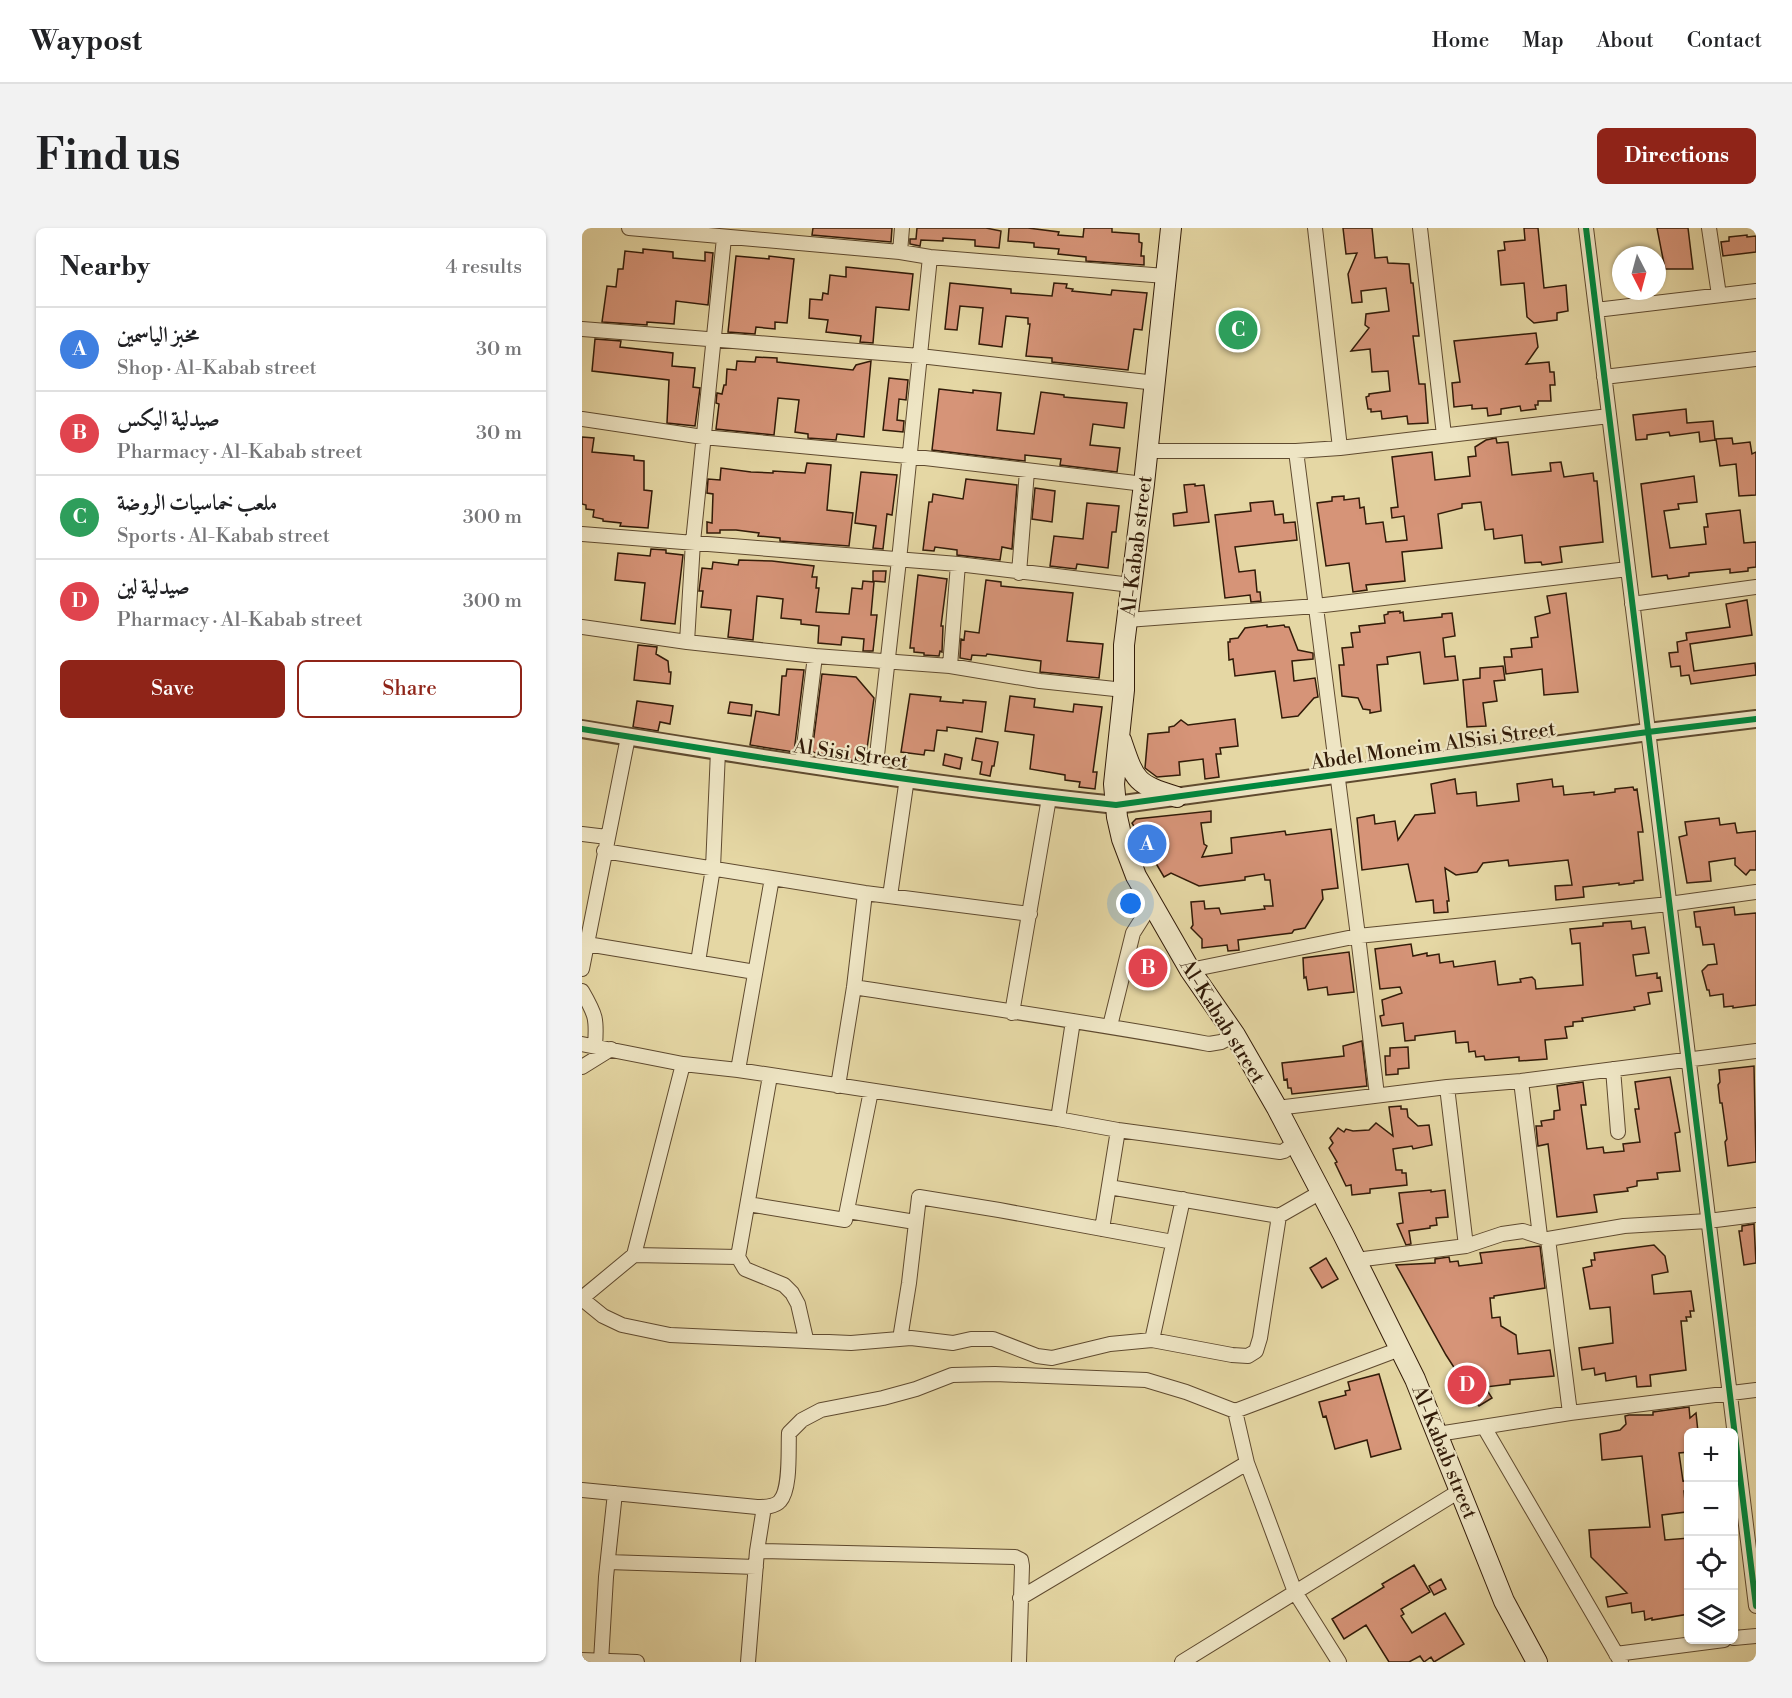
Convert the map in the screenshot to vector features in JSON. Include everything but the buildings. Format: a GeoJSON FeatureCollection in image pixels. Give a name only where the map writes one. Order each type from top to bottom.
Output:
{"type":"FeatureCollection","features":[{"type":"Feature","properties":{"kind":"main road","name":"Al-Kabab street"},"geometry":{"type":"LineString","coordinates":[[1171,228],[1156,383],[1127,620],[1124,690],[1114,784],[1122,839],[1136,876],[1190,970],[1235,1035],[1277,1108],[1356,1260],[1415,1379],[1504,1601],[1538,1662]]}},
{"type":"Feature","properties":{"kind":"main road"},"geometry":{"type":"LineString","coordinates":[[1119,736],[1136,778],[1149,788],[1177,797]]}},
{"type":"Feature","properties":{"kind":"street"},"geometry":{"type":"LineString","coordinates":[[629,228],[900,252],[930,257],[1165,276]]}},
{"type":"Feature","properties":{"kind":"street"},"geometry":{"type":"LineString","coordinates":[[900,252],[902,228]]}},
{"type":"Feature","properties":{"kind":"street"},"geometry":{"type":"LineString","coordinates":[[1315,228],[1340,448]]}},
{"type":"Feature","properties":{"kind":"street"},"geometry":{"type":"LineString","coordinates":[[1420,228],[1444,435]]}},
{"type":"Feature","properties":{"kind":"street"},"geometry":{"type":"LineString","coordinates":[[1586,228],[1708,1221],[1753,1549],[1756,1606]]}},
{"type":"Feature","properties":{"kind":"street"},"geometry":{"type":"LineString","coordinates":[[1709,228],[1719,295]]}},
{"type":"Feature","properties":{"kind":"street"},"geometry":{"type":"LineString","coordinates":[[687,642],[693,542],[724,238]]}},
{"type":"Feature","properties":{"kind":"street"},"geometry":{"type":"LineString","coordinates":[[875,773],[930,257]]}},
{"type":"Feature","properties":{"kind":"street"},"geometry":{"type":"LineString","coordinates":[[1596,310],[1756,291]]}},
{"type":"Feature","properties":{"kind":"street"},"geometry":{"type":"LineString","coordinates":[[582,329],[920,356],[1156,383]]}},
{"type":"Feature","properties":{"kind":"street"},"geometry":{"type":"LineString","coordinates":[[1604,377],[1756,359]]}},
{"type":"Feature","properties":{"kind":"street"},"geometry":{"type":"LineString","coordinates":[[1148,451],[1296,451],[1340,448],[1609,416]]}},
{"type":"Feature","properties":{"kind":"street"},"geometry":{"type":"LineString","coordinates":[[582,419],[704,437],[909,456],[1144,484]]}},
{"type":"Feature","properties":{"kind":"street"},"geometry":{"type":"LineString","coordinates":[[1296,451],[1377,1095]]}},
{"type":"Feature","properties":{"kind":"street"},"geometry":{"type":"LineString","coordinates":[[1019,573],[1027,471]]}},
{"type":"Feature","properties":{"kind":"street"},"geometry":{"type":"LineString","coordinates":[[582,534],[958,564],[1131,585]]}},
{"type":"Feature","properties":{"kind":"street"},"geometry":{"type":"LineString","coordinates":[[950,666],[958,564]]}},
{"type":"Feature","properties":{"kind":"street"},"geometry":{"type":"LineString","coordinates":[[1127,620],[1316,606],[1628,569]]}},
{"type":"Feature","properties":{"kind":"street"},"geometry":{"type":"LineString","coordinates":[[1632,604],[1756,587]]}},
{"type":"Feature","properties":{"kind":"street"},"geometry":{"type":"LineString","coordinates":[[582,627],[687,642],[815,656],[950,666],[1040,681],[1124,690]]}},
{"type":"Feature","properties":{"kind":"street"},"geometry":{"type":"LineString","coordinates":[[801,763],[815,656]]}},
{"type":"Feature","properties":{"kind":"street","name":"Abdel Moneim AlSisi Street"},"geometry":{"type":"LineString","coordinates":[[1116,805],[1756,719]]}},
{"type":"Feature","properties":{"kind":"street","name":"Al Sisi Street"},"geometry":{"type":"LineString","coordinates":[[582,729],[801,763],[1049,798],[1116,805]]}},
{"type":"Feature","properties":{"kind":"street"},"geometry":{"type":"LineString","coordinates":[[582,969],[587,944],[587,911],[606,844],[628,736]]}},
{"type":"Feature","properties":{"kind":"street"},"geometry":{"type":"LineString","coordinates":[[698,962],[713,868],[718,751]]}},
{"type":"Feature","properties":{"kind":"street"},"geometry":{"type":"LineString","coordinates":[[890,896],[907,778]]}},
{"type":"Feature","properties":{"kind":"street"},"geometry":{"type":"LineString","coordinates":[[1012,1013],[1049,798]]}},
{"type":"Feature","properties":{"kind":"street"},"geometry":{"type":"LineString","coordinates":[[582,834],[606,844],[713,868],[865,893],[1030,914]]}},
{"type":"Feature","properties":{"kind":"street"},"geometry":{"type":"LineString","coordinates":[[738,1070],[772,878]]}},
{"type":"Feature","properties":{"kind":"street"},"geometry":{"type":"LineString","coordinates":[[1190,970],[1358,936],[1670,904],[1756,892]]}},
{"type":"Feature","properties":{"kind":"street"},"geometry":{"type":"LineString","coordinates":[[838,1086],[854,987],[865,893]]}},
{"type":"Feature","properties":{"kind":"street"},"geometry":{"type":"LineString","coordinates":[[1110,1026],[1133,933],[1152,903]]}},
{"type":"Feature","properties":{"kind":"street"},"geometry":{"type":"LineString","coordinates":[[587,944],[756,972]]}},
{"type":"Feature","properties":{"kind":"street"},"geometry":{"type":"LineString","coordinates":[[854,987],[1012,1013],[1110,1026],[1209,1044],[1221,1042],[1235,1035]]}},
{"type":"Feature","properties":{"kind":"street"},"geometry":{"type":"LineString","coordinates":[[582,991],[597,1022],[588,1045],[682,1064],[738,1070],[1118,1130],[1280,1152],[1295,1143]]}},
{"type":"Feature","properties":{"kind":"street"},"geometry":{"type":"LineString","coordinates":[[1058,1119],[1072,1021]]}},
{"type":"Feature","properties":{"kind":"street"},"geometry":{"type":"LineString","coordinates":[[582,1067],[611,1049]]}},
{"type":"Feature","properties":{"kind":"street"},"geometry":{"type":"LineString","coordinates":[[1277,1108],[1446,1087],[1521,1081],[1756,1051]]}},
{"type":"Feature","properties":{"kind":"street"},"geometry":{"type":"LineString","coordinates":[[682,1064],[634,1255],[582,1299],[603,1316],[622,1325],[670,1335],[806,1339],[851,1343],[923,1338],[952,1343],[971,1339],[993,1339],[1037,1356],[1052,1358],[1110,1344],[1152,1340],[1232,1356],[1248,1356],[1256,1351],[1260,1338],[1279,1216]]}},
{"type":"Feature","properties":{"kind":"street"},"geometry":{"type":"LineString","coordinates":[[1613,1069],[1618,1132]]}},
{"type":"Feature","properties":{"kind":"street"},"geometry":{"type":"LineString","coordinates":[[770,1076],[738,1257],[745,1269],[784,1285],[792,1293],[798,1304],[806,1339]]}},
{"type":"Feature","properties":{"kind":"street"},"geometry":{"type":"LineString","coordinates":[[1521,1081],[1570,1413]]}},
{"type":"Feature","properties":{"kind":"street"},"geometry":{"type":"LineString","coordinates":[[1446,1087],[1466,1246]]}},
{"type":"Feature","properties":{"kind":"street"},"geometry":{"type":"LineString","coordinates":[[748,1204],[842,1220],[847,1218],[871,1091]]}},
{"type":"Feature","properties":{"kind":"street"},"geometry":{"type":"LineString","coordinates":[[1102,1228],[1118,1130]]}},
{"type":"Feature","properties":{"kind":"street"},"geometry":{"type":"LineString","coordinates":[[1109,1187],[1279,1216],[1321,1192]]}},
{"type":"Feature","properties":{"kind":"street"},"geometry":{"type":"LineString","coordinates":[[900,1340],[918,1199],[922,1196],[1173,1242]]}},
{"type":"Feature","properties":{"kind":"street"},"geometry":{"type":"LineString","coordinates":[[1152,1340],[1183,1199]]}},
{"type":"Feature","properties":{"kind":"street"},"geometry":{"type":"LineString","coordinates":[[848,1211],[915,1222]]}},
{"type":"Feature","properties":{"kind":"street"},"geometry":{"type":"LineString","coordinates":[[1356,1260],[1466,1246],[1502,1234],[1523,1231],[1544,1238],[1624,1226],[1708,1221],[1756,1215]]}},
{"type":"Feature","properties":{"kind":"street"},"geometry":{"type":"LineString","coordinates":[[634,1255],[738,1257]]}},
{"type":"Feature","properties":{"kind":"street"},"geometry":{"type":"LineString","coordinates":[[582,1490],[764,1508],[780,1501],[785,1490],[789,1433],[802,1420],[820,1410],[883,1398],[916,1389],[952,1375],[995,1374],[1146,1380],[1186,1392],[1235,1411],[1400,1348]]}},
{"type":"Feature","properties":{"kind":"street"},"geometry":{"type":"LineString","coordinates":[[1438,1434],[1570,1413],[1756,1390]]}},
{"type":"Feature","properties":{"kind":"street"},"geometry":{"type":"LineString","coordinates":[[1235,1411],[1247,1463],[1295,1592],[1339,1662]]}},
{"type":"Feature","properties":{"kind":"street"},"geometry":{"type":"LineString","coordinates":[[1484,1427],[1618,1658],[1700,1644]]}},
{"type":"Feature","properties":{"kind":"street"},"geometry":{"type":"LineString","coordinates":[[1020,1598],[1247,1463]]}},
{"type":"Feature","properties":{"kind":"street"},"geometry":{"type":"LineString","coordinates":[[1182,1662],[1197,1658],[1295,1592],[1461,1490]]}},
{"type":"Feature","properties":{"kind":"street"},"geometry":{"type":"LineString","coordinates":[[601,1661],[615,1493]]}},
{"type":"Feature","properties":{"kind":"street"},"geometry":{"type":"LineString","coordinates":[[748,1662],[757,1551],[764,1508]]}},
{"type":"Feature","properties":{"kind":"street"},"geometry":{"type":"LineString","coordinates":[[757,1551],[1016,1557],[1021,1560],[1022,1566],[1019,1662]]}},
{"type":"Feature","properties":{"kind":"street"},"geometry":{"type":"LineString","coordinates":[[608,1562],[756,1567]]}},
{"type":"Feature","properties":{"kind":"street"},"geometry":{"type":"LineString","coordinates":[[1738,1638],[1756,1636]]}},
{"type":"Feature","properties":{"kind":"street"},"geometry":{"type":"LineString","coordinates":[[582,1660],[637,1662]]}},
{"type":"Feature","properties":{"kind":"cycle path"},"geometry":{"type":"LineString","coordinates":[[1586,228],[1756,1606]]}},
{"type":"Feature","properties":{"kind":"cycle path"},"geometry":{"type":"LineString","coordinates":[[582,729],[848,771],[1116,805],[1756,719]]}},
{"type":"Feature","properties":{"kind":"place","name":"ملعب خماسيات الروضة"},"geometry":{"type":"Point","coordinates":[1238,330]}},
{"type":"Feature","properties":{"kind":"place","name":"مخبز الياسمين"},"geometry":{"type":"Point","coordinates":[1147,844]}},
{"type":"Feature","properties":{"kind":"place","name":"صيدلية اليكس"},"geometry":{"type":"Point","coordinates":[1148,968]}},
{"type":"Feature","properties":{"kind":"place","name":"صيدلية لين"},"geometry":{"type":"Point","coordinates":[1467,1385]}}]}
